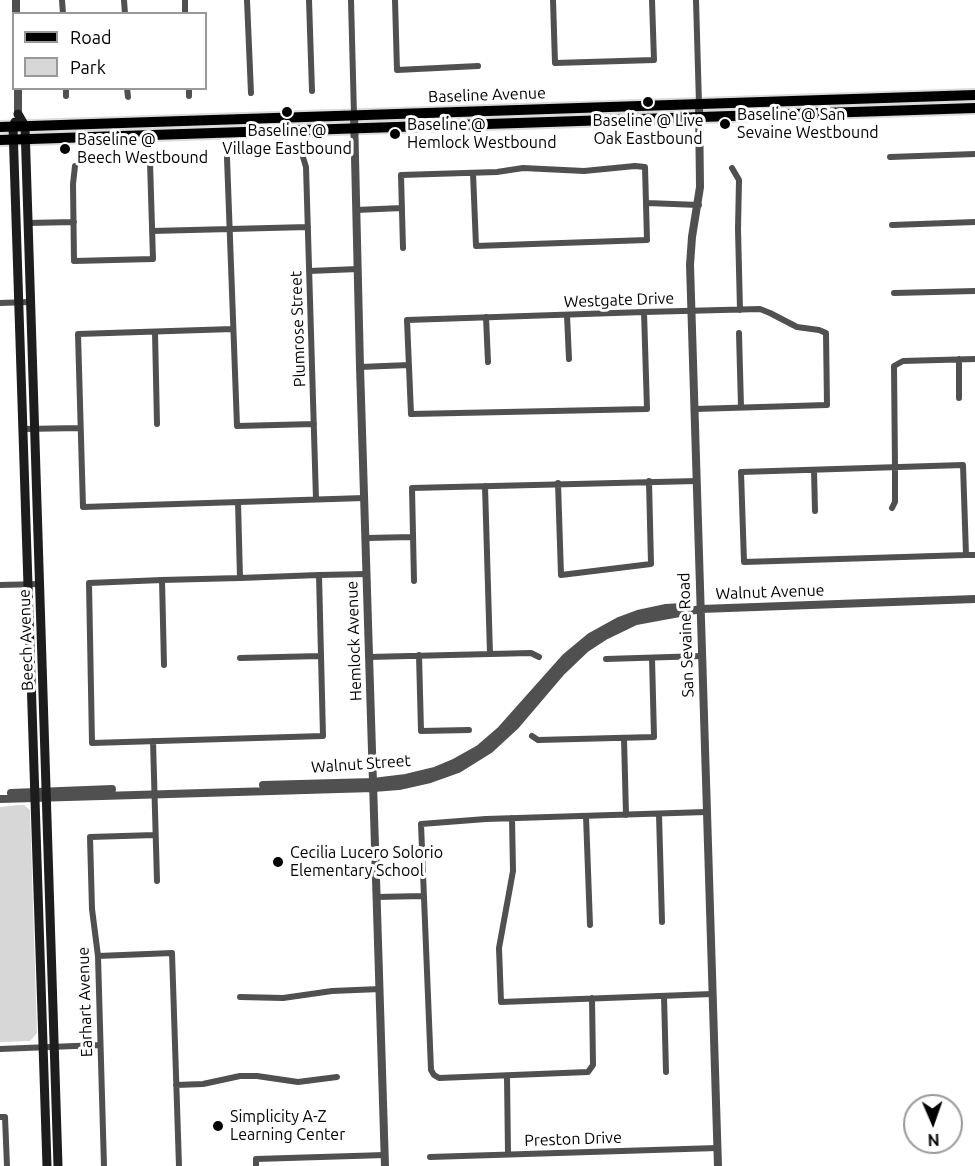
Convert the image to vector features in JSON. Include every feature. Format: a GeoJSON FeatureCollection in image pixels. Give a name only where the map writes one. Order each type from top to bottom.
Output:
{"type":"FeatureCollection","features":[{"type":"Feature","properties":{"kind":"main road","name":"Baseline Avenue"},"geometry":{"type":"LineString","coordinates":[[0,127],[975,95]]}},
{"type":"Feature","properties":{"kind":"main road","name":"Baseline Avenue"},"geometry":{"type":"LineString","coordinates":[[0,140],[975,108]]}},
{"type":"Feature","properties":{"kind":"main road"},"geometry":{"type":"LineString","coordinates":[[18,114],[25,126]]}},
{"type":"Feature","properties":{"kind":"main road","name":"Beech Avenue"},"geometry":{"type":"LineString","coordinates":[[18,114],[13,127],[19,139],[28,223],[30,302],[29,584],[40,794],[49,1047],[58,1166]]}},
{"type":"Feature","properties":{"kind":"main road","name":"Beech Avenue"},"geometry":{"type":"LineString","coordinates":[[25,126],[19,139],[20,302],[39,584],[40,794]]}},
{"type":"Feature","properties":{"kind":"main road","name":"Beech Avenue"},"geometry":{"type":"LineString","coordinates":[[47,1166],[49,1047]]}},
{"type":"Feature","properties":{"kind":"street"},"geometry":{"type":"LineString","coordinates":[[247,0],[251,93]]}},
{"type":"Feature","properties":{"kind":"street"},"geometry":{"type":"LineString","coordinates":[[309,0],[312,91]]}},
{"type":"Feature","properties":{"kind":"street"},"geometry":{"type":"LineString","coordinates":[[351,0],[354,115]]}},
{"type":"Feature","properties":{"kind":"street"},"geometry":{"type":"LineString","coordinates":[[395,0],[397,70],[478,66]]}},
{"type":"Feature","properties":{"kind":"street"},"geometry":{"type":"LineString","coordinates":[[553,0],[555,63],[654,60],[652,0]]}},
{"type":"Feature","properties":{"kind":"street"},"geometry":{"type":"LineString","coordinates":[[696,0],[699,104]]}},
{"type":"Feature","properties":{"kind":"street","name":"Beech Avenue"},"geometry":{"type":"LineString","coordinates":[[18,90],[18,114]]}},
{"type":"Feature","properties":{"kind":"street"},"geometry":{"type":"LineString","coordinates":[[127,90],[128,97]]}},
{"type":"Feature","properties":{"kind":"street","name":"San Sevaine Road"},"geometry":{"type":"LineString","coordinates":[[699,104],[701,166],[699,205],[692,237],[692,312],[718,1166]]}},
{"type":"Feature","properties":{"kind":"street","name":"Hemlock Avenue"},"geometry":{"type":"LineString","coordinates":[[354,115],[385,1166]]}},
{"type":"Feature","properties":{"kind":"street"},"geometry":{"type":"LineString","coordinates":[[890,157],[975,154]]}},
{"type":"Feature","properties":{"kind":"street","name":"Plumrose Street"},"geometry":{"type":"LineString","coordinates":[[303,157],[306,166],[316,499]]}},
{"type":"Feature","properties":{"kind":"street"},"geometry":{"type":"LineString","coordinates":[[227,158],[237,426],[314,424]]}},
{"type":"Feature","properties":{"kind":"street"},"geometry":{"type":"LineString","coordinates":[[75,166],[74,261],[153,259],[150,162]]}},
{"type":"Feature","properties":{"kind":"street"},"geometry":{"type":"LineString","coordinates":[[403,248],[401,175],[473,173],[523,168],[576,172],[645,167],[647,240],[476,246],[473,173]]}},
{"type":"Feature","properties":{"kind":"street"},"geometry":{"type":"LineString","coordinates":[[732,168],[739,180],[740,310]]}},
{"type":"Feature","properties":{"kind":"street"},"geometry":{"type":"LineString","coordinates":[[647,203],[699,205]]}},
{"type":"Feature","properties":{"kind":"street"},"geometry":{"type":"LineString","coordinates":[[356,210],[402,208]]}},
{"type":"Feature","properties":{"kind":"street"},"geometry":{"type":"LineString","coordinates":[[28,223],[74,222]]}},
{"type":"Feature","properties":{"kind":"street"},"geometry":{"type":"LineString","coordinates":[[892,225],[975,222]]}},
{"type":"Feature","properties":{"kind":"street"},"geometry":{"type":"LineString","coordinates":[[152,231],[308,226]]}},
{"type":"Feature","properties":{"kind":"street"},"geometry":{"type":"LineString","coordinates":[[309,271],[357,269]]}},
{"type":"Feature","properties":{"kind":"street"},"geometry":{"type":"LineString","coordinates":[[894,293],[975,291]]}},
{"type":"Feature","properties":{"kind":"street"},"geometry":{"type":"LineString","coordinates":[[0,303],[30,302]]}},
{"type":"Feature","properties":{"kind":"street","name":"Westgate Drive"},"geometry":{"type":"LineString","coordinates":[[409,365],[407,320],[760,309],[797,327],[826,333],[827,405],[741,407]]}},
{"type":"Feature","properties":{"kind":"street"},"geometry":{"type":"LineString","coordinates":[[360,367],[409,365],[411,414],[647,409],[644,312]]}},
{"type":"Feature","properties":{"kind":"street"},"geometry":{"type":"LineString","coordinates":[[567,315],[569,359]]}},
{"type":"Feature","properties":{"kind":"street"},"geometry":{"type":"LineString","coordinates":[[486,317],[488,362]]}},
{"type":"Feature","properties":{"kind":"street"},"geometry":{"type":"LineString","coordinates":[[233,329],[78,334],[83,507],[364,498]]}},
{"type":"Feature","properties":{"kind":"street"},"geometry":{"type":"LineString","coordinates":[[154,332],[158,424]]}},
{"type":"Feature","properties":{"kind":"street"},"geometry":{"type":"LineString","coordinates":[[695,408],[741,407],[739,333]]}},
{"type":"Feature","properties":{"kind":"street"},"geometry":{"type":"LineString","coordinates":[[959,359],[959,398]]}},
{"type":"Feature","properties":{"kind":"street"},"geometry":{"type":"LineString","coordinates":[[892,508],[895,502],[896,467],[893,372],[895,364],[903,361],[975,359]]}},
{"type":"Feature","properties":{"kind":"street"},"geometry":{"type":"LineString","coordinates":[[29,429],[80,428]]}},
{"type":"Feature","properties":{"kind":"street"},"geometry":{"type":"LineString","coordinates":[[966,555],[963,465],[741,472],[744,562],[975,555]]}},
{"type":"Feature","properties":{"kind":"street"},"geometry":{"type":"LineString","coordinates":[[813,470],[815,511]]}},
{"type":"Feature","properties":{"kind":"street"},"geometry":{"type":"LineString","coordinates":[[558,483],[561,575],[651,564],[649,481]]}},
{"type":"Feature","properties":{"kind":"street"},"geometry":{"type":"LineString","coordinates":[[414,581],[412,488],[697,481]]}},
{"type":"Feature","properties":{"kind":"street"},"geometry":{"type":"LineString","coordinates":[[485,486],[490,654]]}},
{"type":"Feature","properties":{"kind":"street"},"geometry":{"type":"LineString","coordinates":[[238,502],[240,578]]}},
{"type":"Feature","properties":{"kind":"street"},"geometry":{"type":"LineString","coordinates":[[366,538],[413,537]]}},
{"type":"Feature","properties":{"kind":"street"},"geometry":{"type":"LineString","coordinates":[[319,575],[323,736],[92,743],[89,583],[162,580],[319,575],[367,574]]}},
{"type":"Feature","properties":{"kind":"street"},"geometry":{"type":"LineString","coordinates":[[162,580],[164,665]]}},
{"type":"Feature","properties":{"kind":"street"},"geometry":{"type":"LineString","coordinates":[[0,585],[39,584]]}},
{"type":"Feature","properties":{"kind":"street","name":"Walnut Avenue"},"geometry":{"type":"LineString","coordinates":[[373,785],[399,786],[430,779],[458,769],[502,739],[570,663],[600,639],[636,621],[701,609],[975,599]]}},
{"type":"Feature","properties":{"kind":"street"},"geometry":{"type":"LineString","coordinates":[[369,657],[531,653],[539,657]]}},
{"type":"Feature","properties":{"kind":"street"},"geometry":{"type":"LineString","coordinates":[[419,655],[421,731],[469,730]]}},
{"type":"Feature","properties":{"kind":"street"},"geometry":{"type":"LineString","coordinates":[[240,658],[321,656]]}},
{"type":"Feature","properties":{"kind":"street"},"geometry":{"type":"LineString","coordinates":[[606,659],[702,657]]}},
{"type":"Feature","properties":{"kind":"street"},"geometry":{"type":"LineString","coordinates":[[532,736],[538,740],[654,737],[652,658]]}},
{"type":"Feature","properties":{"kind":"street"},"geometry":{"type":"LineString","coordinates":[[624,738],[626,815]]}},
{"type":"Feature","properties":{"kind":"street"},"geometry":{"type":"LineString","coordinates":[[153,741],[157,881]]}},
{"type":"Feature","properties":{"kind":"street","name":"Walnut Street"},"geometry":{"type":"LineString","coordinates":[[0,793],[40,794],[373,785]]}},
{"type":"Feature","properties":{"kind":"street","name":"Walnut Street"},"geometry":{"type":"LineString","coordinates":[[0,799],[40,794]]}},
{"type":"Feature","properties":{"kind":"street"},"geometry":{"type":"LineString","coordinates":[[592,999],[593,1065],[591,1070],[585,1073],[439,1078],[434,1075],[431,1070],[421,824],[706,812]]}},
{"type":"Feature","properties":{"kind":"street"},"geometry":{"type":"LineString","coordinates":[[659,814],[662,922]]}},
{"type":"Feature","properties":{"kind":"street"},"geometry":{"type":"LineString","coordinates":[[586,816],[590,925]]}},
{"type":"Feature","properties":{"kind":"street"},"geometry":{"type":"LineString","coordinates":[[512,819],[513,871],[499,948],[501,1002],[712,994]]}},
{"type":"Feature","properties":{"kind":"street","name":"Earhart Avenue"},"geometry":{"type":"LineString","coordinates":[[104,1166],[98,956],[92,909],[90,837],[155,835]]}},
{"type":"Feature","properties":{"kind":"street"},"geometry":{"type":"LineString","coordinates":[[376,897],[424,896]]}},
{"type":"Feature","properties":{"kind":"street"},"geometry":{"type":"LineString","coordinates":[[98,956],[172,953],[179,1166]]}},
{"type":"Feature","properties":{"kind":"street"},"geometry":{"type":"LineString","coordinates":[[240,997],[282,998],[332,991],[380,989]]}},
{"type":"Feature","properties":{"kind":"street"},"geometry":{"type":"LineString","coordinates":[[664,996],[666,1072]]}},
{"type":"Feature","properties":{"kind":"street"},"geometry":{"type":"LineString","coordinates":[[0,1048],[100,1045]]}},
{"type":"Feature","properties":{"kind":"street"},"geometry":{"type":"LineString","coordinates":[[176,1085],[203,1084],[240,1076],[298,1082],[337,1077]]}},
{"type":"Feature","properties":{"kind":"street"},"geometry":{"type":"LineString","coordinates":[[507,1076],[508,1154]]}},
{"type":"Feature","properties":{"kind":"street"},"geometry":{"type":"LineString","coordinates":[[2,1117],[7,1166]]}},
{"type":"Feature","properties":{"kind":"street","name":"Preston Drive"},"geometry":{"type":"LineString","coordinates":[[430,1156],[717,1148]]}},
{"type":"Feature","properties":{"kind":"street"},"geometry":{"type":"LineString","coordinates":[[256,1162],[385,1155]]}},
{"type":"Feature","properties":{"kind":"green space"},"geometry":{"type":"Polygon","coordinates":[[[24,805],[30,810],[37,1033],[30,1041],[0,1042],[0,807],[24,805]]]}},
{"type":"Feature","properties":{"kind":"place","name":"Baseline @ Live Oak Eastbound"},"geometry":{"type":"Point","coordinates":[648,102]}},
{"type":"Feature","properties":{"kind":"place","name":"Baseline @ Village Eastbound"},"geometry":{"type":"Point","coordinates":[287,112]}},
{"type":"Feature","properties":{"kind":"place","name":"Baseline @ San Sevaine Westbound"},"geometry":{"type":"Point","coordinates":[725,124]}},
{"type":"Feature","properties":{"kind":"place","name":"Baseline @ Hemlock Westbound"},"geometry":{"type":"Point","coordinates":[395,134]}},
{"type":"Feature","properties":{"kind":"place","name":"Baseline @ Beech Westbound"},"geometry":{"type":"Point","coordinates":[65,149]}},
{"type":"Feature","properties":{"kind":"place","name":"Cecilia Lucero Solorio Elementary School"},"geometry":{"type":"Point","coordinates":[278,862]}},
{"type":"Feature","properties":{"kind":"place","name":"Simplicity A-Z Learning Center"},"geometry":{"type":"Point","coordinates":[218,1126]}}]}
